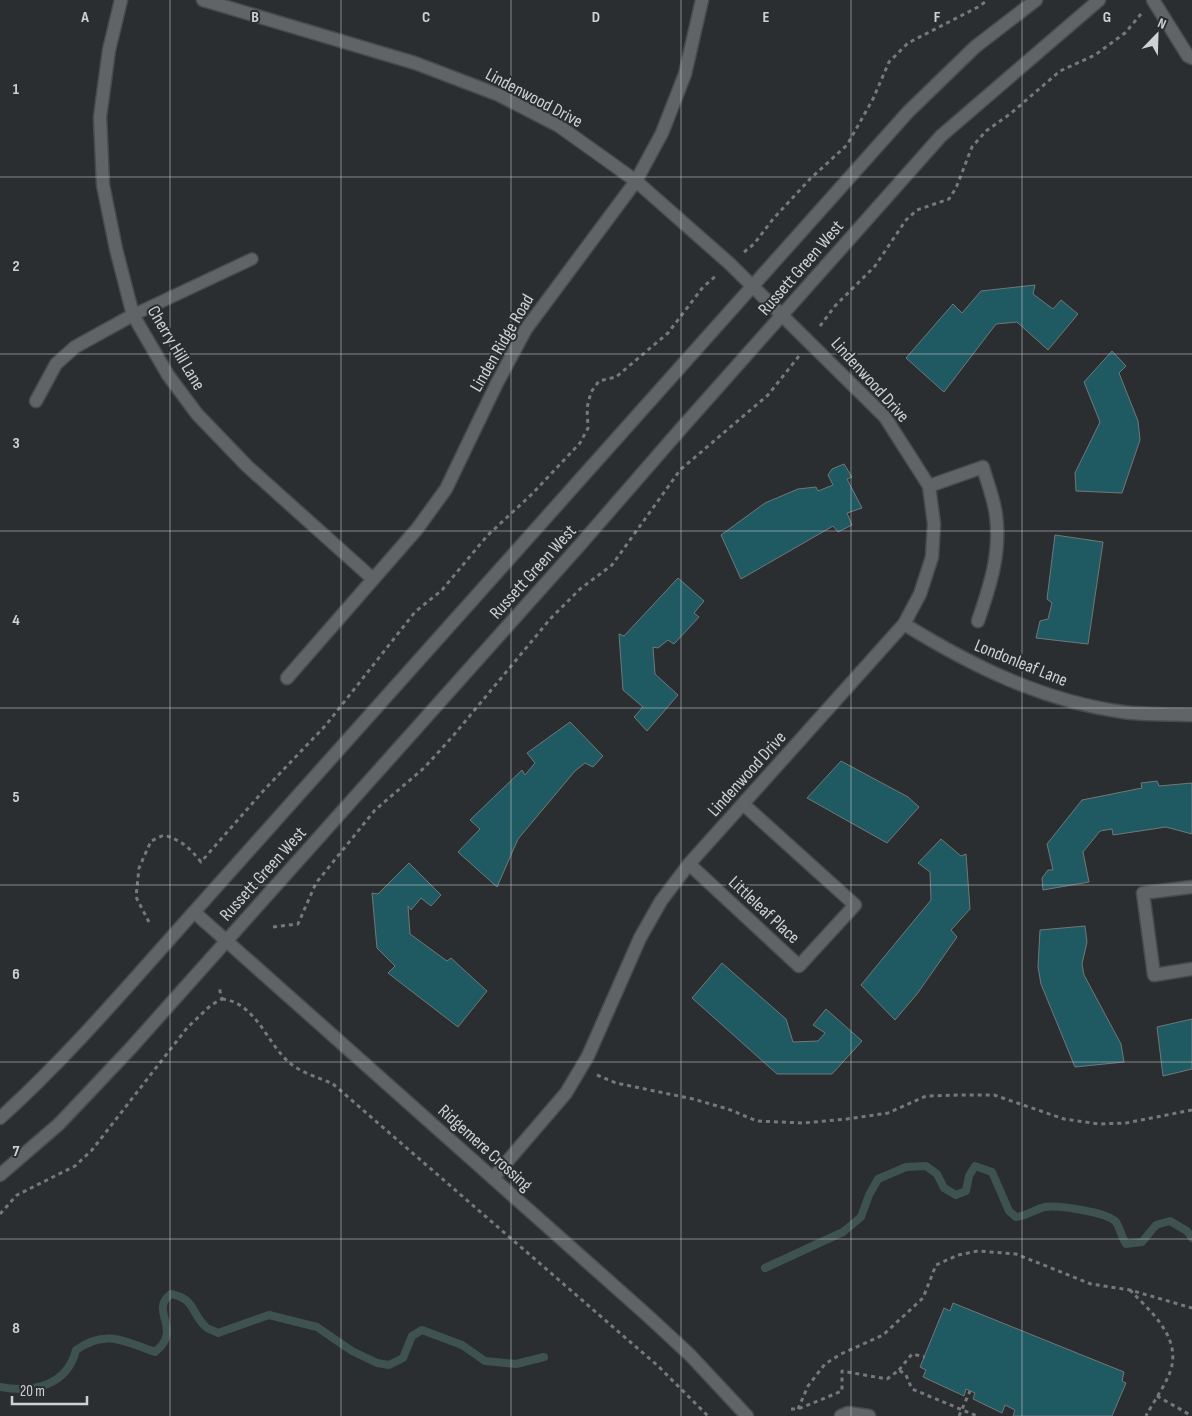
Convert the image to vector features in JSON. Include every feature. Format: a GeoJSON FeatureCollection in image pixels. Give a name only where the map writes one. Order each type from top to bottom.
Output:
{"type":"FeatureCollection","features":[{"type":"Feature","properties":{"kind":"street","name":"Cherry Hill Lane"},"geometry":{"type":"LineString","coordinates":[[121,0],[109,50],[100,117],[103,185],[116,249],[133,315],[168,375],[196,414],[247,466],[373,580]]}},
{"type":"Feature","properties":{"kind":"street","name":"Lindenwood Drive"},"geometry":{"type":"LineString","coordinates":[[203,0],[415,63],[499,95],[559,126],[636,181],[730,264],[810,340],[885,417],[929,486],[934,524],[932,558],[920,594],[904,624],[689,864],[661,901],[640,938],[580,1068],[566,1093],[494,1178]]}},
{"type":"Feature","properties":{"kind":"street","name":"Linden Ridge Road"},"geometry":{"type":"LineString","coordinates":[[287,678],[373,580],[446,489],[497,383],[526,329],[636,181],[662,133],[685,74],[702,0]]}},
{"type":"Feature","properties":{"kind":"street","name":"Russett Green West"},"geometry":{"type":"LineString","coordinates":[[0,1118],[84,1034],[908,112],[975,47],[1036,0]]}},
{"type":"Feature","properties":{"kind":"street","name":"Russett Green West"},"geometry":{"type":"LineString","coordinates":[[0,1175],[59,1124],[227,941],[941,136],[1099,0]]}},
{"type":"Feature","properties":{"kind":"street"},"geometry":{"type":"LineString","coordinates":[[1155,3],[1188,56],[1192,58]]}},
{"type":"Feature","properties":{"kind":"street"},"geometry":{"type":"LineString","coordinates":[[36,401],[56,364],[75,346],[133,315]]}},
{"type":"Feature","properties":{"kind":"street"},"geometry":{"type":"LineString","coordinates":[[929,486],[983,467],[996,514],[997,553],[991,582],[978,621]]}},
{"type":"Feature","properties":{"kind":"street","name":"Londonleaf Lane"},"geometry":{"type":"LineString","coordinates":[[904,624],[984,670],[1053,697],[1123,712],[1192,716]]}},
{"type":"Feature","properties":{"kind":"street","name":"Littleleaf Place"},"geometry":{"type":"LineString","coordinates":[[689,864],[799,966],[855,905],[744,804]]}},
{"type":"Feature","properties":{"kind":"street"},"geometry":{"type":"LineString","coordinates":[[1192,887],[1143,893],[1154,975],[1192,969]]}},
{"type":"Feature","properties":{"kind":"street","name":"Ridgemere Crossing"},"geometry":{"type":"LineString","coordinates":[[194,912],[494,1178],[683,1349],[747,1416]]}},
{"type":"Feature","properties":{"kind":"street"},"geometry":{"type":"LineString","coordinates":[[841,1416],[848,1413],[869,1416]]}},
{"type":"Feature","properties":{"kind":"lane"},"geometry":{"type":"LineString","coordinates":[[133,315],[252,259]]}},
{"type":"Feature","properties":{"kind":"path"},"geometry":{"type":"LineString","coordinates":[[149,922],[136,897],[139,868],[151,841],[164,835],[178,840],[190,848],[201,862],[264,790],[326,725],[415,612],[442,590],[487,536],[533,493],[580,443],[588,428],[587,408],[591,392],[599,381],[616,377],[668,333],[703,287],[754,244],[773,219],[810,179],[847,145],[873,100],[889,62],[908,43],[988,0]]}},
{"type":"Feature","properties":{"kind":"path"},"geometry":{"type":"LineString","coordinates":[[273,927],[298,924],[316,883],[375,810],[424,768],[551,618],[580,589],[612,565],[680,470],[768,395],[835,306],[875,266],[906,220],[917,210],[949,199],[956,188],[972,147],[986,131],[1035,94],[1060,70],[1095,55],[1125,33],[1140,15],[1155,3]]}},
{"type":"Feature","properties":{"kind":"path"},"geometry":{"type":"LineString","coordinates":[[220,986],[222,999]]}},
{"type":"Feature","properties":{"kind":"path"},"geometry":{"type":"LineString","coordinates":[[0,1214],[17,1195],[74,1166],[92,1150],[187,1028],[211,1005],[222,999],[233,1000],[247,1011],[270,1035],[276,1047],[292,1065],[334,1084],[651,1360],[708,1416]]}},
{"type":"Feature","properties":{"kind":"path"},"geometry":{"type":"LineString","coordinates":[[580,1068],[616,1083],[693,1099],[757,1122],[803,1123],[847,1118],[888,1112],[926,1096],[958,1095],[994,1095],[1064,1119],[1099,1124],[1126,1123],[1192,1110]]}},
{"type":"Feature","properties":{"kind":"path"},"geometry":{"type":"LineString","coordinates":[[798,1409],[808,1386],[825,1364],[841,1354],[883,1335],[923,1298],[936,1265],[958,1255],[978,1251],[1016,1254],[1091,1284],[1130,1290],[1192,1308]]}},
{"type":"Feature","properties":{"kind":"path"},"geometry":{"type":"LineString","coordinates":[[1130,1290],[1154,1315],[1166,1331],[1173,1351],[1172,1366],[1146,1416]]}},
{"type":"Feature","properties":{"kind":"path"},"geometry":{"type":"LineString","coordinates":[[791,1409],[798,1409],[842,1391],[842,1371],[887,1379],[899,1370],[912,1354],[925,1357]]}},
{"type":"Feature","properties":{"kind":"path"},"geometry":{"type":"LineString","coordinates":[[899,1370],[906,1375],[912,1389],[977,1416]]}},
{"type":"Feature","properties":{"kind":"path"},"geometry":{"type":"LineString","coordinates":[[959,1416],[970,1391]]}},
{"type":"Feature","properties":{"kind":"path"},"geometry":{"type":"LineString","coordinates":[[1157,1396],[1192,1416]]}},
{"type":"Feature","properties":{"kind":"building"},"geometry":{"type":"Polygon","coordinates":[[[1035,285],[1033,294],[1053,309],[1061,300],[1078,314],[1048,350],[1017,322],[996,324],[944,392],[906,358],[953,304],[962,313],[981,291],[1035,285]]]}},
{"type":"Feature","properties":{"kind":"building"},"geometry":{"type":"Polygon","coordinates":[[[1112,351],[1126,366],[1119,373],[1138,421],[1140,440],[1122,493],[1076,491],[1075,473],[1100,422],[1084,382],[1112,351]]]}},
{"type":"Feature","properties":{"kind":"building"},"geometry":{"type":"Polygon","coordinates":[[[844,464],[852,477],[847,479],[862,508],[847,513],[852,525],[838,532],[833,526],[741,579],[721,535],[765,503],[798,489],[816,487],[818,491],[833,485],[828,475],[832,469],[844,464]]]}},
{"type":"Feature","properties":{"kind":"building"},"geometry":{"type":"Polygon","coordinates":[[[1055,535],[1103,542],[1088,644],[1036,638],[1040,621],[1048,619],[1052,603],[1047,599],[1055,535]]]}},
{"type":"Feature","properties":{"kind":"building"},"geometry":{"type":"Polygon","coordinates":[[[678,578],[704,601],[694,613],[699,617],[674,644],[668,640],[658,648],[653,647],[655,674],[678,695],[647,731],[634,717],[643,707],[623,690],[619,634],[624,636],[678,578]]]}},
{"type":"Feature","properties":{"kind":"building"},"geometry":{"type":"Polygon","coordinates":[[[570,722],[603,756],[593,767],[585,763],[575,771],[518,839],[497,887],[458,852],[480,829],[470,820],[522,770],[525,775],[535,763],[527,753],[570,722]]]}},
{"type":"Feature","properties":{"kind":"building"},"geometry":{"type":"Polygon","coordinates":[[[841,761],[908,797],[919,807],[887,843],[807,798],[841,761]]]}},
{"type":"Feature","properties":{"kind":"building"},"geometry":{"type":"Polygon","coordinates":[[[1157,781],[1159,786],[1192,783],[1192,834],[1166,827],[1113,835],[1112,829],[1100,831],[1083,852],[1089,882],[1043,890],[1042,878],[1048,870],[1053,870],[1047,844],[1082,800],[1142,788],[1141,783],[1157,781]]]}},
{"type":"Feature","properties":{"kind":"building"},"geometry":{"type":"Polygon","coordinates":[[[941,839],[961,856],[966,854],[970,909],[951,930],[957,937],[917,994],[895,1020],[861,985],[931,900],[930,872],[918,863],[941,839]]]}},
{"type":"Feature","properties":{"kind":"building"},"geometry":{"type":"Polygon","coordinates":[[[409,863],[441,895],[431,906],[421,898],[411,910],[408,906],[410,934],[447,961],[451,958],[487,991],[458,1027],[388,973],[395,966],[377,948],[372,893],[378,894],[409,863]]]}},
{"type":"Feature","properties":{"kind":"building"},"geometry":{"type":"Polygon","coordinates":[[[1085,926],[1087,942],[1082,964],[1084,975],[1121,1044],[1124,1062],[1075,1067],[1041,984],[1038,967],[1040,930],[1085,926]]]}},
{"type":"Feature","properties":{"kind":"building"},"geometry":{"type":"Polygon","coordinates":[[[722,963],[786,1019],[793,1042],[818,1041],[825,1033],[813,1025],[826,1009],[862,1041],[832,1074],[777,1074],[692,998],[722,963]]]}},
{"type":"Feature","properties":{"kind":"building"},"geometry":{"type":"Polygon","coordinates":[[[1192,1019],[1192,1069],[1163,1076],[1157,1027],[1192,1019]]]}},
{"type":"Feature","properties":{"kind":"building"},"geometry":{"type":"Polygon","coordinates":[[[953,1303],[1124,1372],[1122,1381],[1126,1383],[1112,1416],[1013,1416],[1015,1410],[1005,1405],[1002,1413],[973,1399],[975,1393],[966,1389],[964,1396],[923,1377],[926,1370],[920,1367],[944,1308],[950,1311],[953,1303]]]}},
{"type":"Feature","properties":{"kind":"waterway"},"geometry":{"type":"LineString","coordinates":[[765,1268],[843,1232],[861,1217],[869,1195],[878,1179],[906,1167],[926,1166],[937,1174],[944,1188],[956,1195],[966,1191],[969,1176],[975,1166],[992,1172],[1009,1211],[1016,1217],[1045,1207],[1071,1208],[1111,1218],[1116,1222],[1126,1244],[1142,1242],[1156,1225],[1170,1221],[1187,1231],[1192,1238]]}},
{"type":"Feature","properties":{"kind":"waterway"},"geometry":{"type":"LineString","coordinates":[[0,1387],[25,1389],[47,1384],[65,1372],[72,1362],[76,1350],[97,1340],[115,1339],[155,1352],[163,1344],[166,1336],[167,1328],[163,1307],[165,1300],[171,1294],[185,1299],[201,1322],[209,1329],[218,1333],[269,1315],[317,1327],[352,1351],[377,1363],[389,1365],[403,1358],[412,1336],[422,1330],[462,1345],[485,1361],[516,1364],[544,1357]]}}]}
